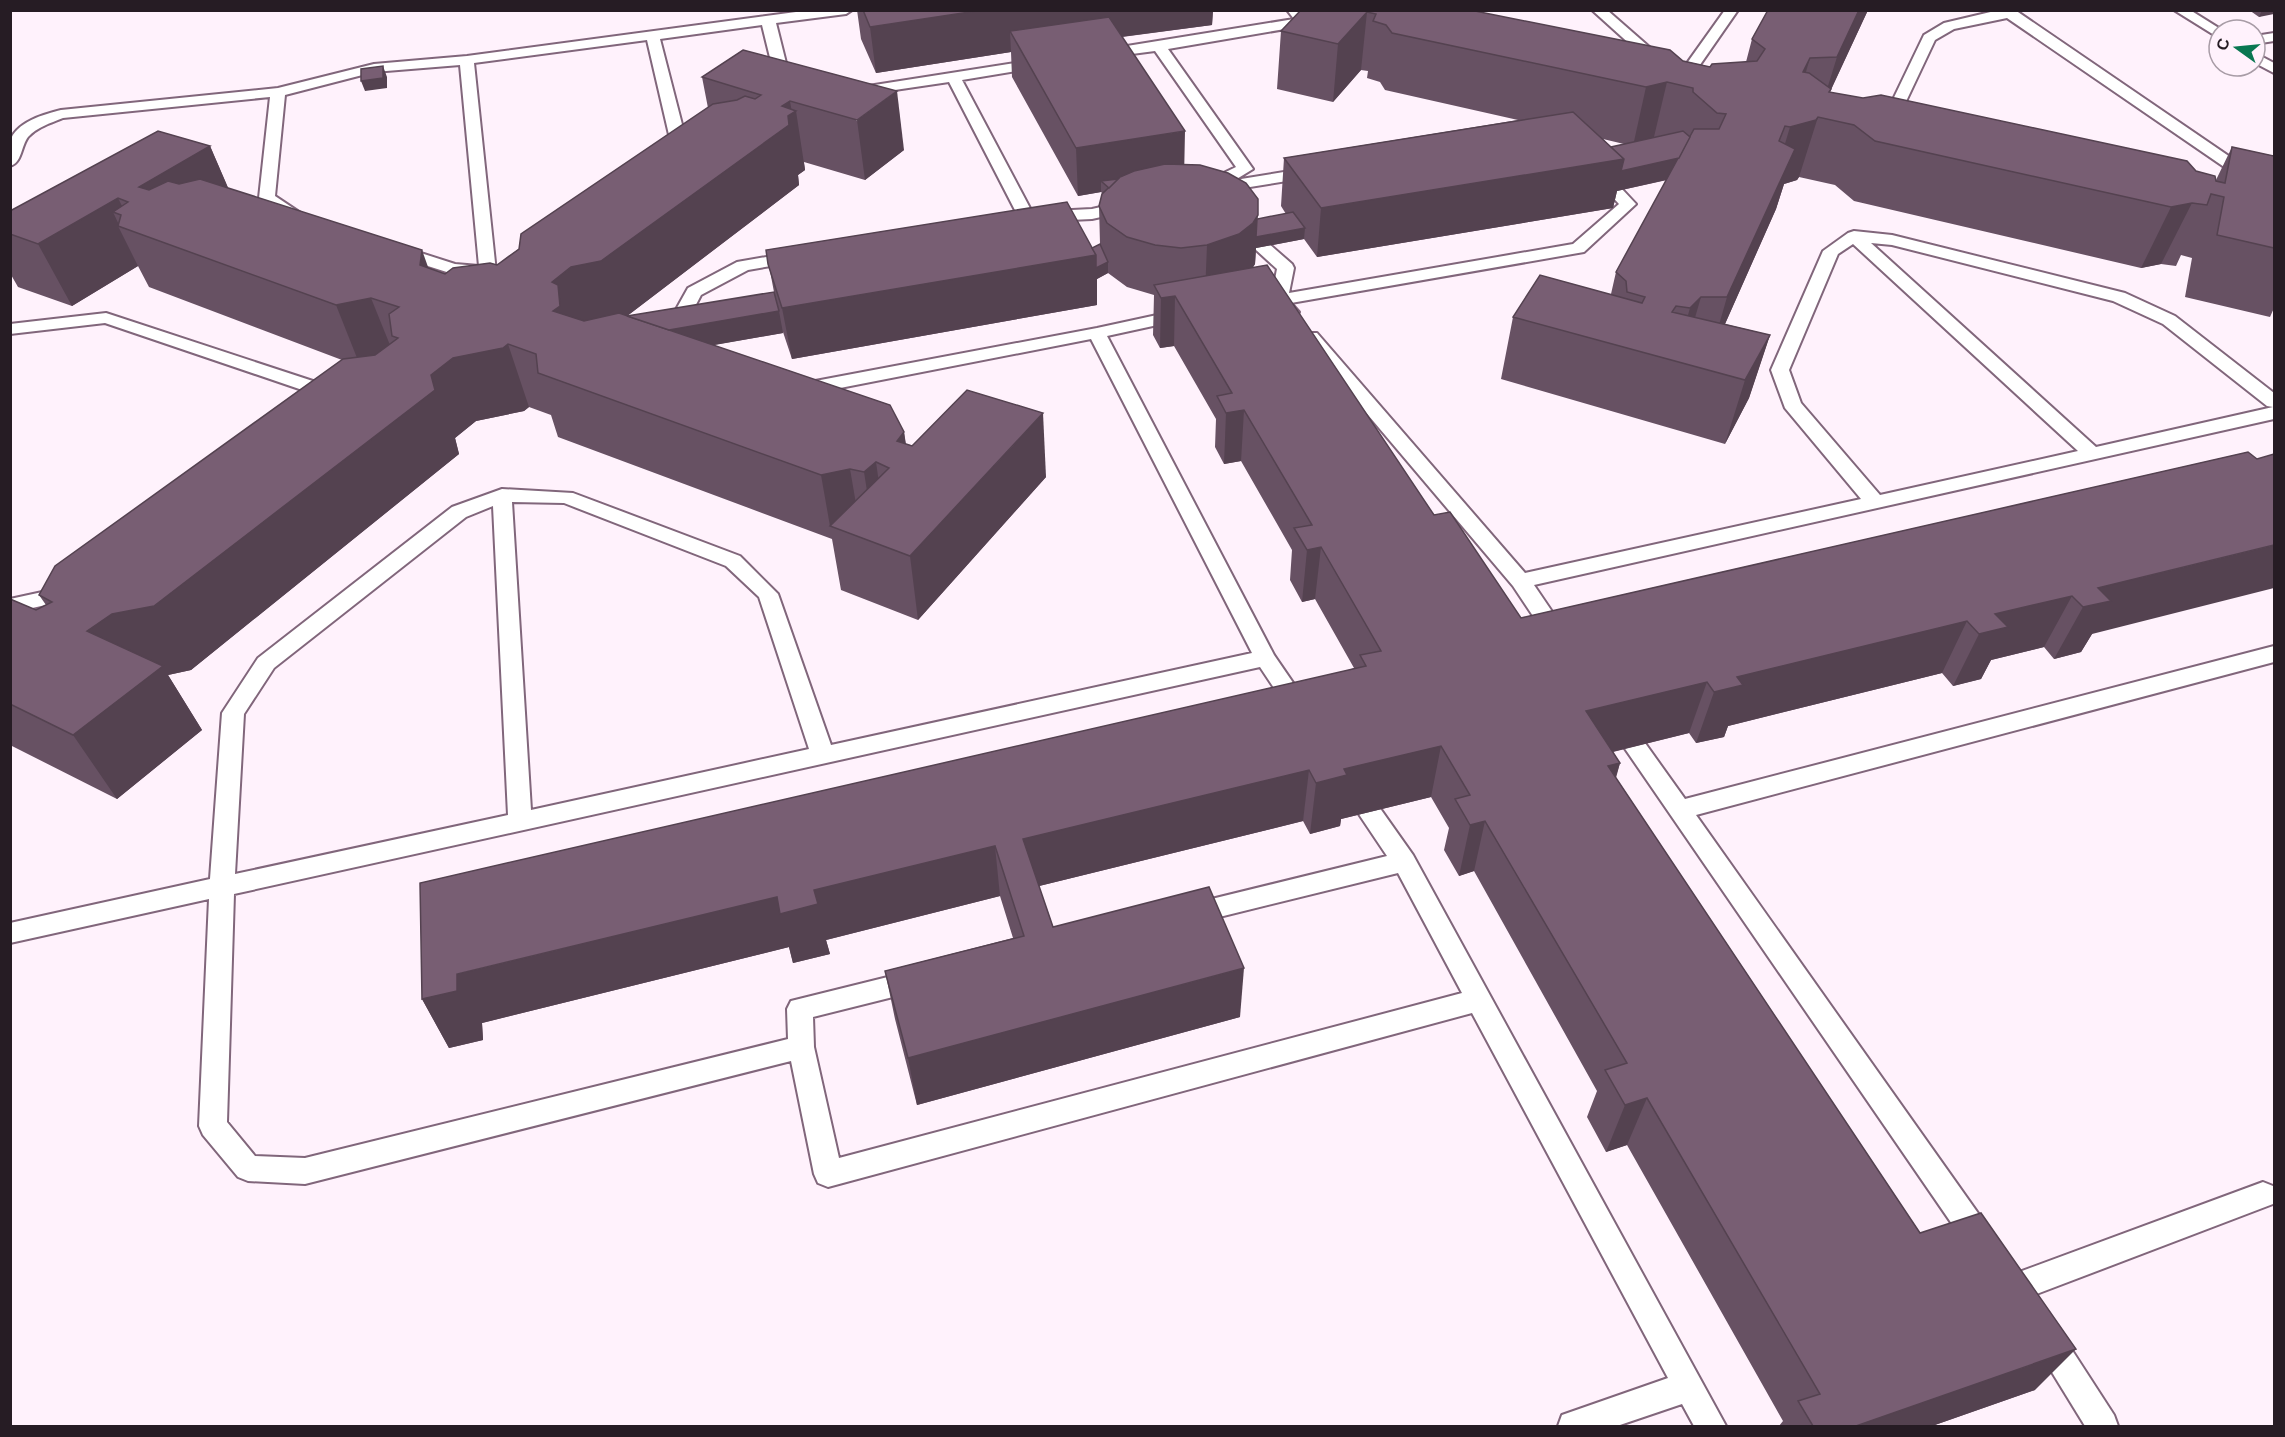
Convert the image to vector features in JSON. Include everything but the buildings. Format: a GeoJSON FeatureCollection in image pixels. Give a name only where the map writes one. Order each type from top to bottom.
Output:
{"type":"FeatureCollection","features":[{"type":"Feature","properties":{"kind":"lane"},"geometry":{"type":"LineString","coordinates":[[10,161],[16,139],[35,123],[61,114],[278,92],[374,68],[467,60],[846,10]]}},
{"type":"Feature","properties":{"kind":"lane"},"geometry":{"type":"LineString","coordinates":[[1079,58],[1303,22],[1293,10]]}},
{"type":"Feature","properties":{"kind":"lane"},"geometry":{"type":"LineString","coordinates":[[1598,10],[1678,80]]}},
{"type":"Feature","properties":{"kind":"lane"},"geometry":{"type":"LineString","coordinates":[[1658,78],[1678,80],[1690,69],[1732,10]]}},
{"type":"Feature","properties":{"kind":"lane"},"geometry":{"type":"LineString","coordinates":[[2180,10],[2207,27]]}},
{"type":"Feature","properties":{"kind":"lane"},"geometry":{"type":"LineString","coordinates":[[1908,136],[1898,132],[1894,112],[1929,38],[1949,26],[2007,12],[2269,191]]}},
{"type":"Feature","properties":{"kind":"lane"},"geometry":{"type":"LineString","coordinates":[[768,21],[784,86],[802,95]]}},
{"type":"Feature","properties":{"kind":"lane"},"geometry":{"type":"LineString","coordinates":[[651,168],[678,140],[653,37]]}},
{"type":"Feature","properties":{"kind":"lane"},"geometry":{"type":"LineString","coordinates":[[1160,46],[1245,169],[1200,190]]}},
{"type":"Feature","properties":{"kind":"lane"},"geometry":{"type":"LineString","coordinates":[[375,243],[453,269],[493,270],[467,60]]}},
{"type":"Feature","properties":{"kind":"lane"},"geometry":{"type":"LineString","coordinates":[[830,96],[953,75],[1056,61]]}},
{"type":"Feature","properties":{"kind":"lane"},"geometry":{"type":"LineString","coordinates":[[953,75],[1028,218]]}},
{"type":"Feature","properties":{"kind":"lane"},"geometry":{"type":"LineString","coordinates":[[278,92],[267,198],[297,218],[320,225]]}},
{"type":"Feature","properties":{"kind":"lane"},"geometry":{"type":"LineString","coordinates":[[1485,144],[1584,157],[1628,204],[1578,248],[1279,300],[1254,299],[1097,333],[794,391],[744,390],[690,366],[678,322],[694,292],[743,266],[1028,218],[1092,214],[1200,190],[1485,144]]}},
{"type":"Feature","properties":{"kind":"lane"},"geometry":{"type":"LineString","coordinates":[[1200,190],[1286,268],[1279,300]]}},
{"type":"Feature","properties":{"kind":"lane"},"geometry":{"type":"LineString","coordinates":[[2241,190],[2269,191]]}},
{"type":"Feature","properties":{"kind":"lane"},"geometry":{"type":"LineString","coordinates":[[1854,236],[2092,453]]}},
{"type":"Feature","properties":{"kind":"lane"},"geometry":{"type":"LineString","coordinates":[[1875,502],[1791,404],[1780,370],[1831,251],[1854,236],[1892,240],[2119,297],[2169,320],[2274,402]]}},
{"type":"Feature","properties":{"kind":"lane"},"geometry":{"type":"LineString","coordinates":[[1279,300],[1520,581],[1573,657]]}},
{"type":"Feature","properties":{"kind":"lane"},"geometry":{"type":"LineString","coordinates":[[10,329],[106,318],[321,390],[338,402],[323,419]]}},
{"type":"Feature","properties":{"kind":"lane"},"geometry":{"type":"LineString","coordinates":[[1097,333],[1265,658],[1311,726]]}},
{"type":"Feature","properties":{"kind":"lane"},"geometry":{"type":"LineString","coordinates":[[1520,581],[2274,413]]}},
{"type":"Feature","properties":{"kind":"lane"},"geometry":{"type":"LineString","coordinates":[[801,1047],[305,1171],[248,1168],[213,1126],[222,887],[233,713],[266,663],[459,512],[502,495],[566,496],[733,561],[768,594],[823,756]]}},
{"type":"Feature","properties":{"kind":"lane"},"geometry":{"type":"LineString","coordinates":[[502,495],[520,821]]}},
{"type":"Feature","properties":{"kind":"lane"},"geometry":{"type":"LineString","coordinates":[[10,606],[70,593],[90,580]]}},
{"type":"Feature","properties":{"kind":"lane"},"geometry":{"type":"LineString","coordinates":[[1679,810],[2274,654]]}},
{"type":"Feature","properties":{"kind":"lane"},"geometry":{"type":"LineString","coordinates":[[10,933],[1265,658]]}},
{"type":"Feature","properties":{"kind":"lane"},"geometry":{"type":"LineString","coordinates":[[1606,705],[2002,1272],[2103,1426]]}},
{"type":"Feature","properties":{"kind":"lane"},"geometry":{"type":"LineString","coordinates":[[1337,765],[1404,862],[1711,1426]]}},
{"type":"Feature","properties":{"kind":"lane"},"geometry":{"type":"LineString","coordinates":[[1160,921],[1404,862]]}},
{"type":"Feature","properties":{"kind":"lane"},"geometry":{"type":"LineString","coordinates":[[939,975],[800,1009],[801,1047],[828,1174],[1479,1000]]}},
{"type":"Feature","properties":{"kind":"lane"},"geometry":{"type":"LineString","coordinates":[[2002,1272],[2271,1198]]}},
{"type":"Feature","properties":{"kind":"lane"},"geometry":{"type":"LineString","coordinates":[[1573,1426],[1689,1386]]}}]}
